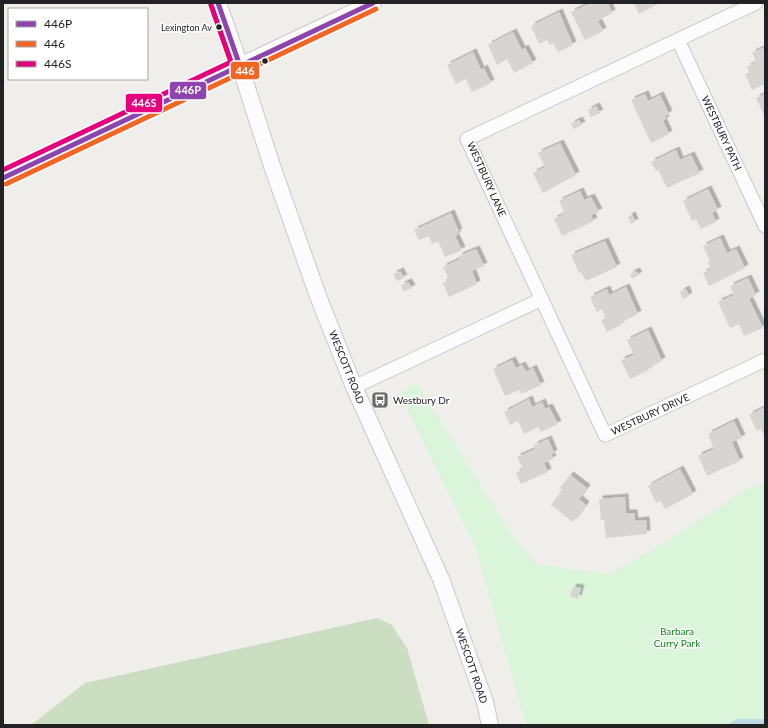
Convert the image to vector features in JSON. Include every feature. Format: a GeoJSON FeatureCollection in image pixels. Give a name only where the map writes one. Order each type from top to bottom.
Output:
{"type":"FeatureCollection","features":[{"type":"Feature","properties":{"kind":"street","name":"WESCOTT ROAD"},"geometry":{"type":"LineString","coordinates":[[218,3],[272,166],[318,296],[354,387],[441,579],[485,702],[490,725]]}},
{"type":"Feature","properties":{"kind":"street"},"geometry":{"type":"LineString","coordinates":[[3,178],[374,3]]}},
{"type":"Feature","properties":{"kind":"street","name":"WESTBURY LANE"},"geometry":{"type":"LineString","coordinates":[[542,299],[467,139],[756,3]]}},
{"type":"Feature","properties":{"kind":"street","name":"WESTBURY PATH"},"geometry":{"type":"LineString","coordinates":[[678,40],[765,226]]}},
{"type":"Feature","properties":{"kind":"street"},"geometry":{"type":"LineString","coordinates":[[354,387],[542,299]]}},
{"type":"Feature","properties":{"kind":"street","name":"WESTBURY DRIVE"},"geometry":{"type":"LineString","coordinates":[[542,299],[605,435],[765,360]]}},
{"type":"Feature","properties":{"kind":"green space","name":"Barbara Curry Park"},"geometry":{"type":"Polygon","coordinates":[[[416,382],[508,529],[536,564],[609,574],[666,542],[747,489],[765,482],[765,725],[526,725],[476,549],[400,395],[416,382]]]}},
{"type":"Feature","properties":{"kind":"green space"},"geometry":{"type":"Polygon","coordinates":[[[377,618],[392,625],[407,648],[429,725],[31,725],[85,683],[377,618]]]}},
{"type":"Feature","properties":{"kind":"water"},"geometry":{"type":"Polygon","coordinates":[[[737,719],[765,719],[765,725],[727,725],[737,719]]]}},
{"type":"Feature","properties":{"kind":"building"},"geometry":{"type":"Polygon","coordinates":[[[591,3],[608,3],[612,13],[598,21],[603,31],[585,40],[571,12],[591,3]]]}},
{"type":"Feature","properties":{"kind":"building"},"geometry":{"type":"Polygon","coordinates":[[[634,3],[660,3],[639,14],[634,3]]]}},
{"type":"Feature","properties":{"kind":"building"},"geometry":{"type":"Polygon","coordinates":[[[559,12],[573,45],[558,52],[553,43],[550,45],[547,40],[539,44],[531,26],[559,12]]]}},
{"type":"Feature","properties":{"kind":"building"},"geometry":{"type":"Polygon","coordinates":[[[513,32],[522,50],[525,48],[533,63],[514,73],[507,59],[497,65],[488,45],[513,32]]]}},
{"type":"Feature","properties":{"kind":"building"},"geometry":{"type":"Polygon","coordinates":[[[765,47],[765,84],[752,90],[745,74],[750,72],[747,67],[756,62],[752,53],[765,47]]]}},
{"type":"Feature","properties":{"kind":"building"},"geometry":{"type":"Polygon","coordinates":[[[473,52],[481,70],[484,68],[491,83],[472,92],[466,79],[456,84],[447,65],[473,52]]]}},
{"type":"Feature","properties":{"kind":"building"},"geometry":{"type":"Polygon","coordinates":[[[645,94],[648,101],[660,95],[669,114],[665,116],[666,119],[663,121],[669,134],[651,143],[631,100],[645,94]]]}},
{"type":"Feature","properties":{"kind":"building"},"geometry":{"type":"Polygon","coordinates":[[[765,94],[765,118],[756,98],[765,94]]]}},
{"type":"Feature","properties":{"kind":"building"},"geometry":{"type":"Polygon","coordinates":[[[596,106],[600,113],[591,117],[588,110],[596,106]]]}},
{"type":"Feature","properties":{"kind":"building"},"geometry":{"type":"Polygon","coordinates":[[[579,120],[582,125],[574,129],[571,124],[579,120]]]}},
{"type":"Feature","properties":{"kind":"building"},"geometry":{"type":"Polygon","coordinates":[[[560,143],[576,175],[543,193],[533,173],[545,167],[538,153],[560,143]]]}},
{"type":"Feature","properties":{"kind":"building"},"geometry":{"type":"Polygon","coordinates":[[[676,150],[680,160],[691,155],[700,173],[667,188],[658,170],[656,171],[651,162],[676,150]]]}},
{"type":"Feature","properties":{"kind":"building"},"geometry":{"type":"Polygon","coordinates":[[[708,189],[718,210],[712,213],[716,222],[701,229],[696,219],[692,221],[683,201],[708,189]]]}},
{"type":"Feature","properties":{"kind":"building"},"geometry":{"type":"Polygon","coordinates":[[[580,191],[584,200],[591,197],[599,212],[591,215],[594,221],[562,236],[554,219],[562,215],[561,213],[564,211],[559,201],[580,191]]]}},
{"type":"Feature","properties":{"kind":"building"},"geometry":{"type":"Polygon","coordinates":[[[451,213],[459,232],[456,233],[458,235],[455,236],[462,250],[445,257],[438,241],[432,244],[429,236],[419,240],[414,230],[451,213]]]}},
{"type":"Feature","properties":{"kind":"building"},"geometry":{"type":"Polygon","coordinates":[[[632,215],[635,222],[631,224],[628,217],[632,215]]]}},
{"type":"Feature","properties":{"kind":"building"},"geometry":{"type":"Polygon","coordinates":[[[720,238],[727,253],[736,249],[745,268],[709,286],[703,273],[711,269],[708,262],[710,261],[703,246],[720,238]]]}},
{"type":"Feature","properties":{"kind":"building"},"geometry":{"type":"Polygon","coordinates":[[[605,241],[617,267],[586,281],[581,272],[579,273],[571,255],[605,241]]]}},
{"type":"Feature","properties":{"kind":"building"},"geometry":{"type":"Polygon","coordinates":[[[476,249],[484,266],[472,271],[477,284],[449,297],[443,283],[449,280],[443,267],[460,259],[459,256],[476,249]]]}},
{"type":"Feature","properties":{"kind":"building"},"geometry":{"type":"Polygon","coordinates":[[[400,271],[404,278],[397,281],[393,274],[400,271]]]}},
{"type":"Feature","properties":{"kind":"building"},"geometry":{"type":"Polygon","coordinates":[[[636,271],[639,275],[632,279],[630,274],[636,271]]]}},
{"type":"Feature","properties":{"kind":"building"},"geometry":{"type":"Polygon","coordinates":[[[748,278],[756,295],[749,299],[763,328],[744,336],[739,324],[730,328],[718,302],[734,295],[730,286],[748,278]]]}},
{"type":"Feature","properties":{"kind":"building"},"geometry":{"type":"Polygon","coordinates":[[[408,282],[412,288],[404,292],[401,285],[408,282]]]}},
{"type":"Feature","properties":{"kind":"building"},"geometry":{"type":"Polygon","coordinates":[[[626,287],[638,314],[620,323],[621,325],[607,332],[601,320],[606,318],[602,309],[597,312],[590,297],[607,289],[609,295],[626,287]]]}},
{"type":"Feature","properties":{"kind":"building"},"geometry":{"type":"Polygon","coordinates":[[[686,289],[689,296],[683,299],[680,292],[686,289]]]}},
{"type":"Feature","properties":{"kind":"building"},"geometry":{"type":"Polygon","coordinates":[[[648,330],[662,361],[648,368],[649,370],[630,379],[621,360],[634,355],[627,340],[648,330]]]}},
{"type":"Feature","properties":{"kind":"building"},"geometry":{"type":"Polygon","coordinates":[[[512,360],[516,368],[522,365],[526,372],[533,368],[541,385],[521,394],[519,390],[505,396],[493,369],[512,360]]]}},
{"type":"Feature","properties":{"kind":"building"},"geometry":{"type":"Polygon","coordinates":[[[529,399],[532,407],[542,402],[545,409],[549,407],[558,424],[541,432],[538,427],[524,434],[518,421],[510,425],[504,412],[529,399]]]}},
{"type":"Feature","properties":{"kind":"building"},"geometry":{"type":"Polygon","coordinates":[[[765,407],[765,438],[761,429],[757,431],[749,415],[765,407]]]}},
{"type":"Feature","properties":{"kind":"building"},"geometry":{"type":"Polygon","coordinates":[[[734,421],[742,438],[732,442],[740,461],[707,476],[698,456],[714,449],[708,434],[734,421]]]}},
{"type":"Feature","properties":{"kind":"building"},"geometry":{"type":"Polygon","coordinates":[[[548,439],[554,453],[551,455],[553,459],[544,463],[548,472],[521,484],[516,473],[523,469],[517,457],[535,449],[534,445],[548,439]]]}},
{"type":"Feature","properties":{"kind":"building"},"geometry":{"type":"Polygon","coordinates":[[[680,469],[693,494],[665,509],[660,501],[656,503],[648,486],[680,469]]]}},
{"type":"Feature","properties":{"kind":"building"},"geometry":{"type":"Polygon","coordinates":[[[570,475],[587,488],[579,499],[586,505],[573,522],[551,505],[562,490],[560,488],[570,475]]]}},
{"type":"Feature","properties":{"kind":"building"},"geometry":{"type":"Polygon","coordinates":[[[625,497],[626,513],[634,513],[635,521],[646,520],[647,534],[606,538],[604,520],[601,520],[599,499],[625,497]]]}},
{"type":"Feature","properties":{"kind":"building"},"geometry":{"type":"Polygon","coordinates":[[[573,587],[581,588],[578,599],[570,596],[573,587]]]}},
{"type":"Feature","properties":{"kind":"transit line","name":"446P"},"geometry":{"type":"LineString","coordinates":[[218,3],[240,66]]}},
{"type":"Feature","properties":{"kind":"transit line","name":"446P"},"geometry":{"type":"LineString","coordinates":[[3,178],[373,3]]}},
{"type":"Feature","properties":{"kind":"transit line","name":"446"},"geometry":{"type":"LineString","coordinates":[[211,5],[233,68]]}},
{"type":"Feature","properties":{"kind":"transit line","name":"446S"},"geometry":{"type":"LineString","coordinates":[[3,170],[231,62],[211,5]]}},
{"type":"Feature","properties":{"kind":"transit line","name":"446"},"geometry":{"type":"LineString","coordinates":[[6,184],[376,9]]}},
{"type":"Feature","properties":{"kind":"place","name":"Lexington Av"},"geometry":{"type":"Point","coordinates":[219,27]}},
{"type":"Feature","properties":{"kind":"place","name":"Westbury Dr"},"geometry":{"type":"Point","coordinates":[380,400]}}]}
